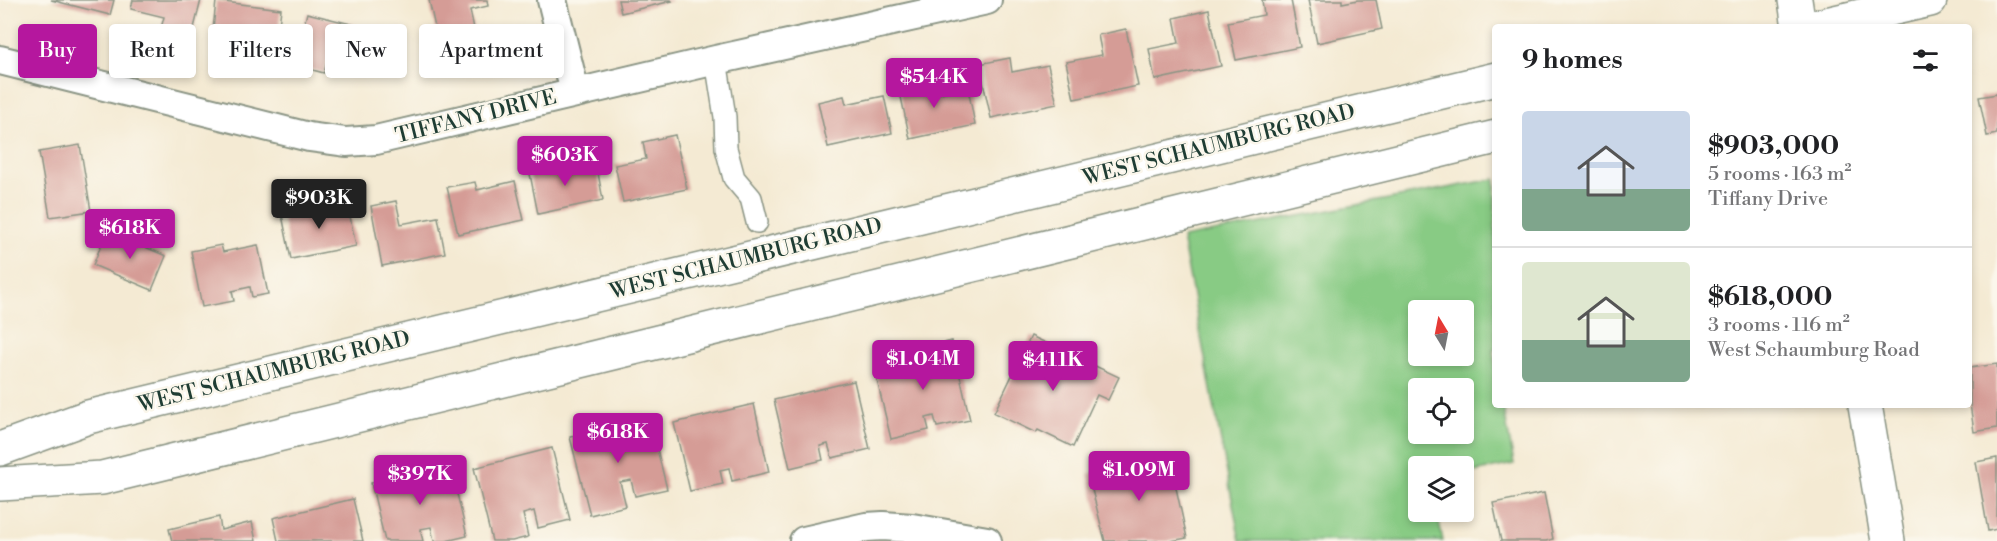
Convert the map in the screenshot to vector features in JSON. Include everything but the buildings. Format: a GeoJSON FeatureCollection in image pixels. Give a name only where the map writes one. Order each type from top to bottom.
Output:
{"type":"FeatureCollection","features":[{"type":"Feature","properties":{"kind":"main road"},"geometry":{"type":"LineString","coordinates":[[1795,0],[1799,24]]}},
{"type":"Feature","properties":{"kind":"main road"},"geometry":{"type":"LineString","coordinates":[[1826,24],[1930,0]]}},
{"type":"Feature","properties":{"kind":"main road","name":"WEST SCHAUMBURG ROAD"},"geometry":{"type":"LineString","coordinates":[[0,448],[88,417],[1492,80]]}},
{"type":"Feature","properties":{"kind":"main road"},"geometry":{"type":"LineString","coordinates":[[0,484],[102,478],[1492,138]]}},
{"type":"Feature","properties":{"kind":"main road"},"geometry":{"type":"LineString","coordinates":[[1866,408],[1888,541]]}},
{"type":"Feature","properties":{"kind":"street"},"geometry":{"type":"LineString","coordinates":[[552,0],[575,93]]}},
{"type":"Feature","properties":{"kind":"street","name":"TIFFANY DRIVE"},"geometry":{"type":"LineString","coordinates":[[0,60],[309,137],[346,142],[376,140],[716,60],[987,0]]}},
{"type":"Feature","properties":{"kind":"street"},"geometry":{"type":"LineString","coordinates":[[716,60],[725,117],[726,148],[734,178],[751,198],[757,222]]}},
{"type":"Feature","properties":{"kind":"street"},"geometry":{"type":"LineString","coordinates":[[804,541],[867,527],[883,526],[912,528],[987,541]]}},
{"type":"Feature","properties":{"kind":"green space"},"geometry":{"type":"Polygon","coordinates":[[[1492,180],[1492,408],[1504,408],[1514,464],[1474,472],[1474,456],[1408,456],[1408,522],[1439,522],[1443,541],[1240,541],[1182,238],[1492,180]]]}}]}
